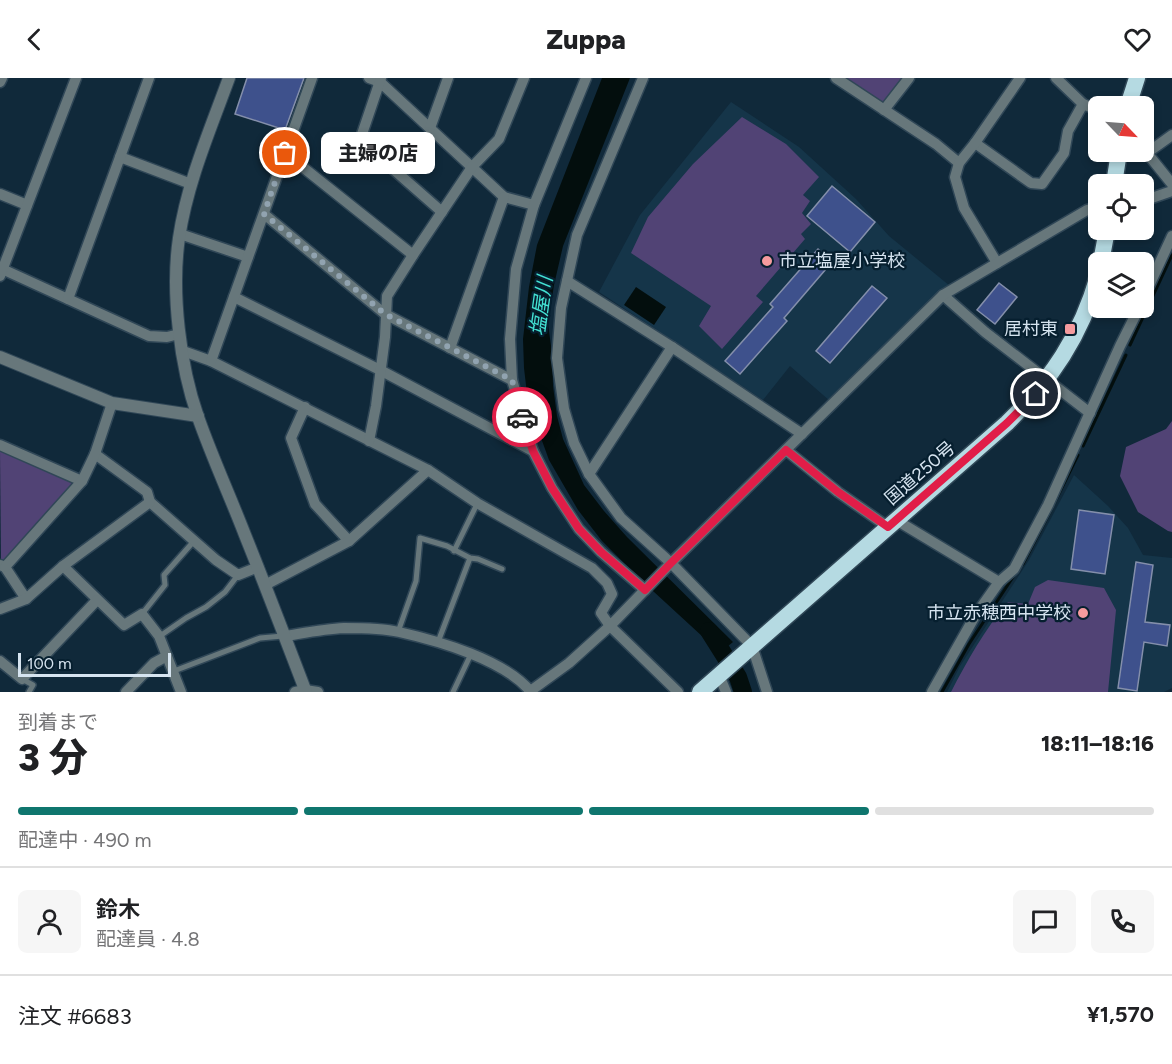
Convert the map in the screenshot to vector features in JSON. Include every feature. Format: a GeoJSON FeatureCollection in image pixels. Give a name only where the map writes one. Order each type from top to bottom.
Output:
{"type":"FeatureCollection","features":[{"type":"Feature","properties":{"kind":"highway"},"geometry":{"type":"LineString","coordinates":[[1131,96],[1137,78]]}},
{"type":"Feature","properties":{"kind":"highway","name":"国道250号"},"geometry":{"type":"LineString","coordinates":[[700,692],[1022,409],[1047,379],[1073,340],[1088,304]]}},
{"type":"Feature","properties":{"kind":"street"},"geometry":{"type":"LineString","coordinates":[[0,82],[2,78]]}},
{"type":"Feature","properties":{"kind":"street"},"geometry":{"type":"LineString","coordinates":[[76,78],[1,271],[149,336],[167,337],[179,334]]}},
{"type":"Feature","properties":{"kind":"street"},"geometry":{"type":"LineString","coordinates":[[68,299],[149,78]]}},
{"type":"Feature","properties":{"kind":"street"},"geometry":{"type":"LineString","coordinates":[[229,78],[184,207],[176,278],[179,334],[198,416],[285,636],[302,691],[318,692]]}},
{"type":"Feature","properties":{"kind":"street"},"geometry":{"type":"LineString","coordinates":[[211,361],[312,78]]}},
{"type":"Feature","properties":{"kind":"street"},"geometry":{"type":"LineString","coordinates":[[369,78],[381,80],[504,197],[534,205]]}},
{"type":"Feature","properties":{"kind":"street"},"geometry":{"type":"LineString","coordinates":[[430,128],[448,78]]}},
{"type":"Feature","properties":{"kind":"street"},"geometry":{"type":"LineString","coordinates":[[369,441],[385,337],[387,296],[472,167],[499,139],[524,78]]}},
{"type":"Feature","properties":{"kind":"street"},"geometry":{"type":"LineString","coordinates":[[586,78],[534,205],[516,269],[510,339],[512,380],[533,451],[552,488],[579,529],[601,552],[645,590]]}},
{"type":"Feature","properties":{"kind":"street"},"geometry":{"type":"LineString","coordinates":[[643,78],[578,235],[567,281],[561,308],[557,358],[564,409],[574,443],[589,474],[621,518],[671,563],[752,646],[767,692]]}},
{"type":"Feature","properties":{"kind":"street"},"geometry":{"type":"LineString","coordinates":[[836,78],[936,144],[959,163]]}},
{"type":"Feature","properties":{"kind":"street"},"geometry":{"type":"LineString","coordinates":[[884,110],[909,78]]}},
{"type":"Feature","properties":{"kind":"street"},"geometry":{"type":"LineString","coordinates":[[997,262],[964,208],[955,177],[959,163],[1020,78]]}},
{"type":"Feature","properties":{"kind":"street"},"geometry":{"type":"LineString","coordinates":[[1056,78],[1088,106]]}},
{"type":"Feature","properties":{"kind":"street"},"geometry":{"type":"LineString","coordinates":[[381,80],[360,140],[442,212]]}},
{"type":"Feature","properties":{"kind":"street"},"geometry":{"type":"LineString","coordinates":[[975,143],[1031,183],[1042,184],[1064,153],[1068,131],[1083,104]]}},
{"type":"Feature","properties":{"kind":"street"},"geometry":{"type":"LineString","coordinates":[[1172,135],[1147,153],[1172,184]]}},
{"type":"Feature","properties":{"kind":"street"},"geometry":{"type":"LineString","coordinates":[[285,153],[413,255]]}},
{"type":"Feature","properties":{"kind":"street"},"geometry":{"type":"LineString","coordinates":[[120,157],[191,184]]}},
{"type":"Feature","properties":{"kind":"street"},"geometry":{"type":"LineString","coordinates":[[1154,197],[1172,191]]}},
{"type":"Feature","properties":{"kind":"street"},"geometry":{"type":"LineString","coordinates":[[0,194],[27,205]]}},
{"type":"Feature","properties":{"kind":"street"},"geometry":{"type":"LineString","coordinates":[[450,348],[504,197]]}},
{"type":"Feature","properties":{"kind":"street"},"geometry":{"type":"LineString","coordinates":[[285,636],[343,628],[398,632],[438,642],[471,654],[513,675],[530,692],[569,663],[610,626],[943,295],[1088,210]]}},
{"type":"Feature","properties":{"kind":"street"},"geometry":{"type":"LineString","coordinates":[[264,214],[385,314],[512,380]]}},
{"type":"Feature","properties":{"kind":"street"},"geometry":{"type":"LineString","coordinates":[[180,234],[248,257]]}},
{"type":"Feature","properties":{"kind":"street"},"geometry":{"type":"LineString","coordinates":[[1154,275],[1172,236]]}},
{"type":"Feature","properties":{"kind":"street"},"geometry":{"type":"LineString","coordinates":[[567,281],[672,347],[802,434]]}},
{"type":"Feature","properties":{"kind":"street"},"geometry":{"type":"LineString","coordinates":[[943,295],[985,332],[1090,412]]}},
{"type":"Feature","properties":{"kind":"street"},"geometry":{"type":"LineString","coordinates":[[234,297],[380,370],[533,451]]}},
{"type":"Feature","properties":{"kind":"street"},"geometry":{"type":"LineString","coordinates":[[932,692],[975,616],[999,582],[1014,569],[1048,505],[1134,318]]}},
{"type":"Feature","properties":{"kind":"street"},"geometry":{"type":"LineString","coordinates":[[589,474],[672,347]]}},
{"type":"Feature","properties":{"kind":"street"},"geometry":{"type":"LineString","coordinates":[[183,351],[211,361],[428,470],[477,503],[592,567],[607,583],[612,594],[601,613],[610,626],[678,692]]}},
{"type":"Feature","properties":{"kind":"street"},"geometry":{"type":"LineString","coordinates":[[0,357],[112,403],[198,416]]}},
{"type":"Feature","properties":{"kind":"street"},"geometry":{"type":"LineString","coordinates":[[26,599],[2,566],[82,481],[95,454],[112,403]]}},
{"type":"Feature","properties":{"kind":"street"},"geometry":{"type":"LineString","coordinates":[[305,407],[291,438],[315,504],[349,541]]}},
{"type":"Feature","properties":{"kind":"street"},"geometry":{"type":"LineString","coordinates":[[0,445],[82,481]]}},
{"type":"Feature","properties":{"kind":"street"},"geometry":{"type":"LineString","coordinates":[[786,450],[838,492],[999,582]]}},
{"type":"Feature","properties":{"kind":"street"},"geometry":{"type":"LineString","coordinates":[[95,454],[147,492],[150,502],[216,560],[238,575],[258,567]]}},
{"type":"Feature","properties":{"kind":"street"},"geometry":{"type":"LineString","coordinates":[[264,585],[349,541],[428,470]]}},
{"type":"Feature","properties":{"kind":"street"},"geometry":{"type":"LineString","coordinates":[[0,609],[26,599],[63,566],[150,502]]}},
{"type":"Feature","properties":{"kind":"street"},"geometry":{"type":"LineString","coordinates":[[63,566],[124,625],[142,615],[159,636],[181,692]]}},
{"type":"Feature","properties":{"kind":"street"},"geometry":{"type":"LineString","coordinates":[[0,661],[22,679],[97,600]]}},
{"type":"Feature","properties":{"kind":"street"},"geometry":{"type":"LineString","coordinates":[[126,692],[154,663],[167,656]]}},
{"type":"Feature","properties":{"kind":"street"},"geometry":{"type":"LineString","coordinates":[[718,675],[726,692]]}},
{"type":"Feature","properties":{"kind":"lane"},"geometry":{"type":"LineString","coordinates":[[454,551],[477,503]]}},
{"type":"Feature","properties":{"kind":"lane"},"geometry":{"type":"LineString","coordinates":[[398,632],[416,581],[420,538],[502,568]]}},
{"type":"Feature","properties":{"kind":"lane"},"geometry":{"type":"LineString","coordinates":[[142,615],[165,585],[164,574],[194,541]]}},
{"type":"Feature","properties":{"kind":"lane"},"geometry":{"type":"LineString","coordinates":[[438,642],[470,558]]}},
{"type":"Feature","properties":{"kind":"lane"},"geometry":{"type":"LineString","coordinates":[[159,636],[206,607],[225,592],[238,575]]}},
{"type":"Feature","properties":{"kind":"lane"},"geometry":{"type":"LineString","coordinates":[[174,671],[260,638],[285,636]]}},
{"type":"Feature","properties":{"kind":"lane"},"geometry":{"type":"LineString","coordinates":[[453,692],[471,654]]}},
{"type":"Feature","properties":{"kind":"lane"},"geometry":{"type":"LineString","coordinates":[[22,679],[33,685],[29,692]]}},
{"type":"Feature","properties":{"kind":"shaded area"},"geometry":{"type":"Polygon","coordinates":[[[839,78],[903,78],[884,104],[839,78]]]}},
{"type":"Feature","properties":{"kind":"shaded area","name":"市立塩屋小学校"},"geometry":{"type":"Polygon","coordinates":[[[731,102],[799,147],[856,199],[889,236],[950,286],[830,401],[790,366],[763,400],[599,292],[640,215],[731,102]]]}},
{"type":"Feature","properties":{"kind":"shaded area"},"geometry":{"type":"Polygon","coordinates":[[[742,117],[786,144],[819,177],[803,195],[810,201],[802,213],[811,224],[801,234],[805,239],[756,296],[763,302],[722,349],[699,326],[711,306],[631,253],[648,217],[693,164],[742,117]]]}},
{"type":"Feature","properties":{"kind":"shaded area"},"geometry":{"type":"Polygon","coordinates":[[[1172,421],[1172,532],[1138,512],[1120,476],[1126,447],[1166,429],[1172,421]]]}},
{"type":"Feature","properties":{"kind":"shaded area"},"geometry":{"type":"Polygon","coordinates":[[[0,450],[71,481],[72,487],[6,560],[1,561],[0,450]]]}},
{"type":"Feature","properties":{"kind":"shaded area","name":"市立赤穂西中学校"},"geometry":{"type":"Polygon","coordinates":[[[1074,475],[1128,528],[1143,555],[1172,558],[1172,688],[1164,692],[947,692],[960,666],[1029,560],[1074,475]]]}},
{"type":"Feature","properties":{"kind":"shaded area"},"geometry":{"type":"Polygon","coordinates":[[[1048,580],[1104,588],[1116,610],[1108,692],[951,692],[977,646],[1008,602],[1028,604],[1035,587],[1048,580]]]}},
{"type":"Feature","properties":{"kind":"water"},"geometry":{"type":"Polygon","coordinates":[[[602,78],[630,78],[563,246],[554,285],[548,324],[557,416],[563,439],[584,485],[604,511],[627,537],[733,642],[716,656],[703,637],[602,541],[578,510],[549,460],[528,402],[523,339],[537,245],[602,78]]]}},
{"type":"Feature","properties":{"kind":"water"},"geometry":{"type":"Polygon","coordinates":[[[636,287],[666,307],[654,325],[624,305],[636,287]]]}},
{"type":"Feature","properties":{"kind":"building"},"geometry":{"type":"Polygon","coordinates":[[[247,78],[304,78],[285,130],[235,114],[247,78]]]}},
{"type":"Feature","properties":{"kind":"building"},"geometry":{"type":"Polygon","coordinates":[[[832,186],[875,222],[850,252],[807,216],[832,186]]]}},
{"type":"Feature","properties":{"kind":"building"},"geometry":{"type":"Polygon","coordinates":[[[818,249],[832,262],[784,318],[787,321],[740,374],[725,361],[773,307],[770,304],[818,249]]]}},
{"type":"Feature","properties":{"kind":"building"},"geometry":{"type":"Polygon","coordinates":[[[999,283],[1017,297],[995,324],[977,310],[999,283]]]}},
{"type":"Feature","properties":{"kind":"building"},"geometry":{"type":"Polygon","coordinates":[[[872,286],[887,298],[830,363],[816,351],[872,286]]]}},
{"type":"Feature","properties":{"kind":"building"},"geometry":{"type":"Polygon","coordinates":[[[1079,510],[1114,515],[1105,574],[1071,569],[1079,510]]]}},
{"type":"Feature","properties":{"kind":"building"},"geometry":{"type":"Polygon","coordinates":[[[1136,562],[1153,565],[1145,622],[1170,625],[1167,646],[1144,642],[1137,691],[1118,688],[1136,562]]]}},
{"type":"Feature","properties":{"kind":"waterway"},"geometry":{"type":"LineString","coordinates":[[1130,345],[1172,255]]}},
{"type":"Feature","properties":{"kind":"waterway"},"geometry":{"type":"LineString","coordinates":[[1083,446],[1126,355]]}},
{"type":"Feature","properties":{"kind":"waterway"},"geometry":{"type":"LineString","coordinates":[[1023,564],[1078,455]]}},
{"type":"Feature","properties":{"kind":"waterway"},"geometry":{"type":"LineString","coordinates":[[942,692],[969,644],[1015,574]]}},
{"type":"Feature","properties":{"kind":"waterway","name":"塩屋川"},"geometry":{"type":"LineString","coordinates":[[709,631],[738,677],[743,692]]}},
{"type":"Feature","properties":{"kind":"way so far"},"geometry":{"type":"LineString","coordinates":[[285,153],[264,214],[385,314],[512,380],[522,417]]}},
{"type":"Feature","properties":{"kind":"place","name":"主婦の店"},"geometry":{"type":"Point","coordinates":[285,153]}},
{"type":"Feature","properties":{"kind":"place","name":"市立塩屋小学校"},"geometry":{"type":"Point","coordinates":[767,261]}},
{"type":"Feature","properties":{"kind":"place","name":"居村東"},"geometry":{"type":"Point","coordinates":[1070,329]}},
{"type":"Feature","properties":{"kind":"place","name":"市立赤穂西中学校"},"geometry":{"type":"Point","coordinates":[1083,613]}},
{"type":"Feature","properties":{"kind":"route"},"geometry":{"type":"LineString","coordinates":[[522,417],[533,451],[552,488],[579,529],[601,552],[645,590],[786,450],[838,492],[888,527],[1007,423],[1036,394]]}}]}
